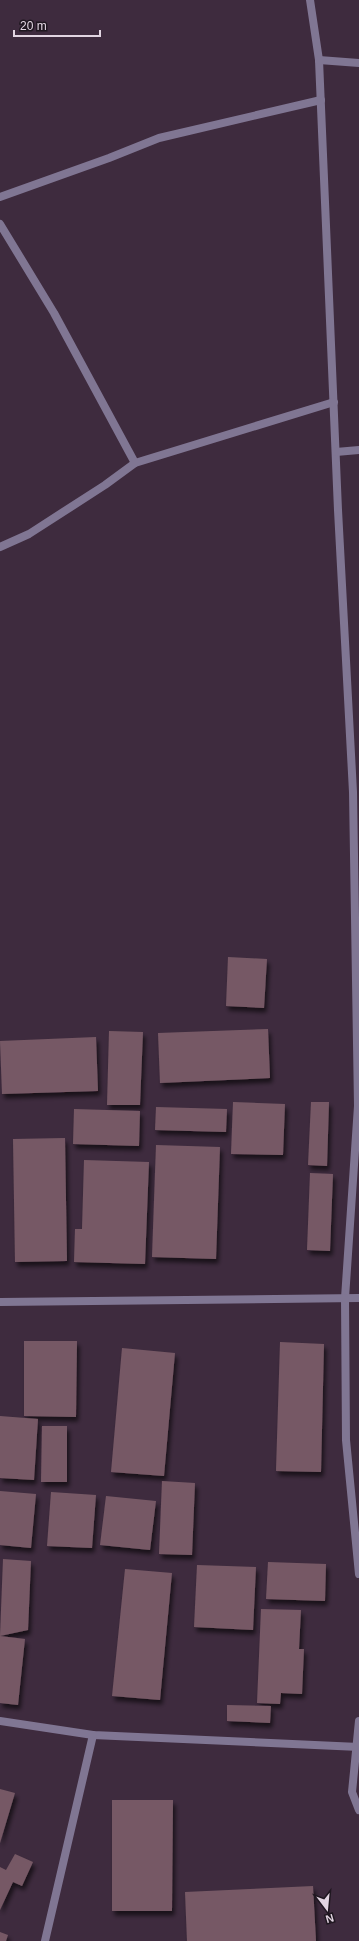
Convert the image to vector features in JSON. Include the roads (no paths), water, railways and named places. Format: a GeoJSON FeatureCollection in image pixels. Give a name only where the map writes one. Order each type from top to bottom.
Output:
{"type":"FeatureCollection","features":[{"type":"Feature","properties":{"kind":"street"},"geometry":{"type":"LineString","coordinates":[[310,0],[319,60],[336,452],[356,792],[358,1106],[345,1298],[346,1440],[359,1574]]}},
{"type":"Feature","properties":{"kind":"street"},"geometry":{"type":"LineString","coordinates":[[319,60],[359,62]]}},
{"type":"Feature","properties":{"kind":"street"},"geometry":{"type":"LineString","coordinates":[[0,198],[110,158],[159,138],[185,130],[321,100]]}},
{"type":"Feature","properties":{"kind":"street"},"geometry":{"type":"LineString","coordinates":[[0,224],[54,312],[135,463]]}},
{"type":"Feature","properties":{"kind":"street"},"geometry":{"type":"LineString","coordinates":[[0,547],[29,534],[106,485],[135,463],[334,402]]}},
{"type":"Feature","properties":{"kind":"street"},"geometry":{"type":"LineString","coordinates":[[336,452],[359,450]]}},
{"type":"Feature","properties":{"kind":"street"},"geometry":{"type":"LineString","coordinates":[[0,1302],[359,1298]]}},
{"type":"Feature","properties":{"kind":"street"},"geometry":{"type":"LineString","coordinates":[[0,1722],[93,1735],[358,1747]]}},
{"type":"Feature","properties":{"kind":"street"},"geometry":{"type":"LineString","coordinates":[[359,1722],[358,1747],[352,1792],[359,1810]]}},
{"type":"Feature","properties":{"kind":"street"},"geometry":{"type":"LineString","coordinates":[[45,1941],[93,1735]]}}]}
